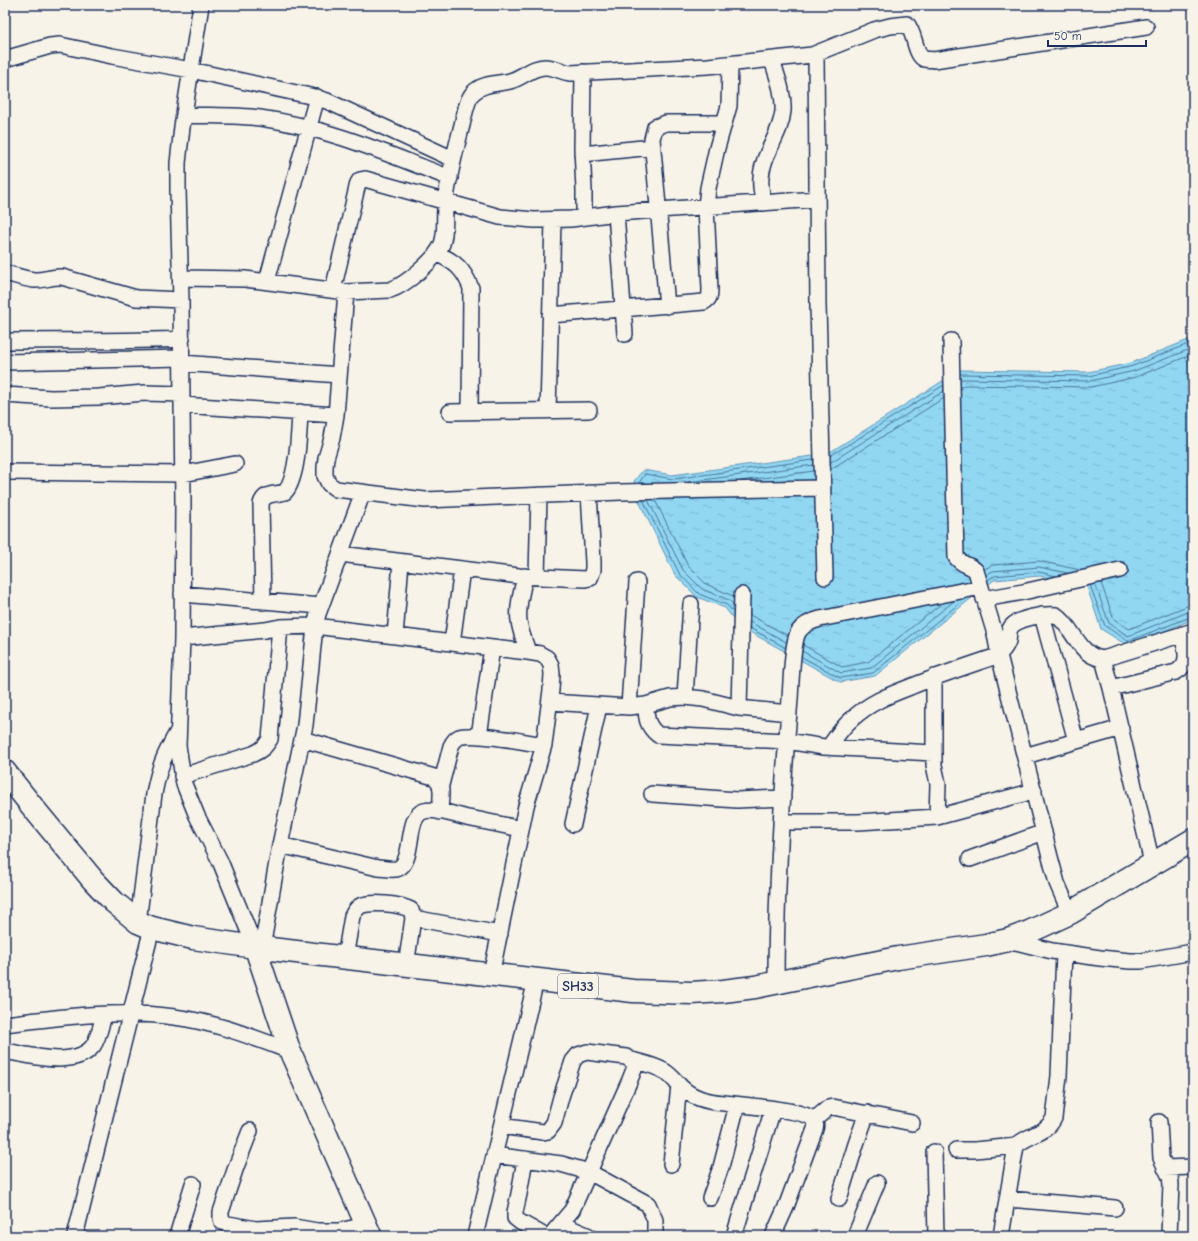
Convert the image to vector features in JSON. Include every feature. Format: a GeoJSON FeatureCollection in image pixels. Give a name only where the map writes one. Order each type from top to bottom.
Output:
{"type":"FeatureCollection","features":[{"type":"Feature","properties":{"kind":"main road","name":"SH33"},"geometry":{"type":"LineString","coordinates":[[5,772],[93,880],[114,902],[145,925],[218,942],[258,948],[591,987],[665,993],[723,991],[776,984],[898,958],[986,945],[1008,940],[1070,913],[1193,840]]}},
{"type":"Feature","properties":{"kind":"street"},"geometry":{"type":"LineString","coordinates":[[201,5],[178,163],[183,474],[182,638],[178,746],[182,776],[189,796],[220,861],[258,948],[290,1051],[368,1231],[317,1231],[294,1227],[256,1229],[222,1222],[221,1212],[250,1131]]}},
{"type":"Feature","properties":{"kind":"street"},"geometry":{"type":"LineString","coordinates":[[181,278],[233,278],[340,291],[390,290],[397,288],[407,282],[437,254],[442,244],[444,236],[445,200],[453,159],[472,94],[488,85],[511,81],[540,67],[547,66],[561,72],[570,73],[730,64],[772,60],[816,54],[857,36],[899,24],[907,24],[911,28],[920,55],[924,59],[934,60],[1146,27]]}},
{"type":"Feature","properties":{"kind":"street"},"geometry":{"type":"LineString","coordinates":[[5,59],[50,46],[60,45],[191,70],[317,97],[453,159]]}},
{"type":"Feature","properties":{"kind":"street"},"geometry":{"type":"LineString","coordinates":[[816,54],[818,305],[825,577]]}},
{"type":"Feature","properties":{"kind":"street"},"geometry":{"type":"LineString","coordinates":[[764,203],[761,188],[762,169],[783,112],[781,91],[772,60]]}},
{"type":"Feature","properties":{"kind":"street"},"geometry":{"type":"LineString","coordinates":[[550,315],[667,306],[704,302],[708,300],[710,295],[706,207],[708,188],[717,148],[729,106],[730,64]]}},
{"type":"Feature","properties":{"kind":"street"},"geometry":{"type":"LineString","coordinates":[[583,72],[582,154],[584,217]]}},
{"type":"Feature","properties":{"kind":"street"},"geometry":{"type":"LineString","coordinates":[[266,282],[317,97]]}},
{"type":"Feature","properties":{"kind":"street"},"geometry":{"type":"LineString","coordinates":[[184,115],[260,118],[309,128],[380,151],[450,178]]}},
{"type":"Feature","properties":{"kind":"street"},"geometry":{"type":"LineString","coordinates":[[667,306],[658,210],[653,132],[655,127],[659,124],[724,123]]}},
{"type":"Feature","properties":{"kind":"street"},"geometry":{"type":"LineString","coordinates":[[582,154],[653,147]]}},
{"type":"Feature","properties":{"kind":"street"},"geometry":{"type":"LineString","coordinates":[[817,199],[616,213],[553,220],[534,220],[500,216],[372,180],[360,180],[358,183],[340,291],[339,375],[336,415],[332,438],[326,458],[325,476],[329,484],[336,489],[425,500],[589,493],[823,488]]}},
{"type":"Feature","properties":{"kind":"street"},"geometry":{"type":"LineString","coordinates":[[616,213],[625,334]]}},
{"type":"Feature","properties":{"kind":"street"},"geometry":{"type":"LineString","coordinates":[[548,411],[553,220]]}},
{"type":"Feature","properties":{"kind":"street"},"geometry":{"type":"LineString","coordinates":[[437,254],[455,263],[468,280],[471,288],[470,411]]}},
{"type":"Feature","properties":{"kind":"street"},"geometry":{"type":"LineString","coordinates":[[5,273],[34,280],[42,280],[55,276],[62,277],[136,298],[181,300]]}},
{"type":"Feature","properties":{"kind":"street"},"geometry":{"type":"LineString","coordinates":[[5,341],[58,340],[102,342],[182,339]]}},
{"type":"Feature","properties":{"kind":"street"},"geometry":{"type":"LineString","coordinates":[[951,341],[956,557],[960,562],[972,567],[976,571],[995,634],[1057,884],[1070,913]]}},
{"type":"Feature","properties":{"kind":"street"},"geometry":{"type":"LineString","coordinates":[[5,362],[182,360],[339,375]]}},
{"type":"Feature","properties":{"kind":"street"},"geometry":{"type":"LineString","coordinates":[[5,395],[51,398],[144,393],[182,400],[336,415]]}},
{"type":"Feature","properties":{"kind":"street"},"geometry":{"type":"LineString","coordinates":[[450,412],[588,410]]}},
{"type":"Feature","properties":{"kind":"street"},"geometry":{"type":"LineString","coordinates":[[263,602],[262,499],[267,495],[285,492],[291,482],[297,449],[300,412]]}},
{"type":"Feature","properties":{"kind":"street"},"geometry":{"type":"LineString","coordinates":[[5,472],[183,474],[235,464]]}},
{"type":"Feature","properties":{"kind":"street"},"geometry":{"type":"LineString","coordinates":[[258,948],[302,739],[307,708],[315,626],[320,606],[363,492]]}},
{"type":"Feature","properties":{"kind":"street"},"geometry":{"type":"LineString","coordinates":[[340,554],[531,577],[590,578],[594,562],[589,493]]}},
{"type":"Feature","properties":{"kind":"street"},"geometry":{"type":"LineString","coordinates":[[528,652],[519,621],[519,609],[520,596],[531,577],[539,496]]}},
{"type":"Feature","properties":{"kind":"street"},"geometry":{"type":"LineString","coordinates":[[395,636],[401,562]]}},
{"type":"Feature","properties":{"kind":"street"},"geometry":{"type":"LineString","coordinates":[[452,643],[462,569]]}},
{"type":"Feature","properties":{"kind":"street"},"geometry":{"type":"LineString","coordinates":[[776,984],[776,922],[783,798],[794,648],[799,630],[804,625],[820,619],[983,593],[1023,592],[1120,570]]}},
{"type":"Feature","properties":{"kind":"street"},"geometry":{"type":"LineString","coordinates":[[629,707],[637,582]]}},
{"type":"Feature","properties":{"kind":"street"},"geometry":{"type":"LineString","coordinates":[[182,594],[320,606]]}},
{"type":"Feature","properties":{"kind":"street"},"geometry":{"type":"LineString","coordinates":[[739,708],[742,595]]}},
{"type":"Feature","properties":{"kind":"street"},"geometry":{"type":"LineString","coordinates":[[684,697],[691,604]]}},
{"type":"Feature","properties":{"kind":"street"},"geometry":{"type":"LineString","coordinates":[[1042,615],[1076,741]]}},
{"type":"Feature","properties":{"kind":"street"},"geometry":{"type":"LineString","coordinates":[[829,747],[842,728],[863,709],[887,695],[999,655],[1006,645],[1012,625],[1022,621],[1042,615],[1056,615],[1067,625],[1081,647],[1087,653],[1095,658],[1102,659],[1187,633],[1186,662],[1182,668],[1176,672],[1111,688]]}},
{"type":"Feature","properties":{"kind":"street"},"geometry":{"type":"LineString","coordinates":[[182,638],[315,626],[528,652],[540,654],[547,658],[551,664],[552,685],[544,745],[529,794],[521,828],[491,975]]}},
{"type":"Feature","properties":{"kind":"street"},"geometry":{"type":"LineString","coordinates":[[182,776],[253,754],[262,750],[266,746],[270,739],[280,628]]}},
{"type":"Feature","properties":{"kind":"street"},"geometry":{"type":"LineString","coordinates":[[479,736],[492,648]]}},
{"type":"Feature","properties":{"kind":"street"},"geometry":{"type":"LineString","coordinates":[[1102,659],[1121,728],[1152,863]]}},
{"type":"Feature","properties":{"kind":"street"},"geometry":{"type":"LineString","coordinates":[[934,677],[933,753],[934,771],[938,784],[937,817]]}},
{"type":"Feature","properties":{"kind":"street"},"geometry":{"type":"LineString","coordinates":[[550,702],[629,707],[670,698],[684,697],[703,699],[739,708],[789,713]]}},
{"type":"Feature","properties":{"kind":"street"},"geometry":{"type":"LineString","coordinates":[[646,704],[646,717],[648,725],[658,735],[787,741],[829,747],[933,753]]}},
{"type":"Feature","properties":{"kind":"street"},"geometry":{"type":"LineString","coordinates":[[573,824],[599,706]]}},
{"type":"Feature","properties":{"kind":"street"},"geometry":{"type":"LineString","coordinates":[[1025,756],[1121,728]]}},
{"type":"Feature","properties":{"kind":"street"},"geometry":{"type":"LineString","coordinates":[[74,1236],[131,1014],[145,925],[154,794],[161,764],[179,729]]}},
{"type":"Feature","properties":{"kind":"street"},"geometry":{"type":"LineString","coordinates":[[440,812],[441,785],[451,746],[453,741],[459,737],[479,736],[544,745]]}},
{"type":"Feature","properties":{"kind":"street"},"geometry":{"type":"LineString","coordinates":[[302,739],[434,777],[441,785]]}},
{"type":"Feature","properties":{"kind":"street"},"geometry":{"type":"LineString","coordinates":[[782,822],[858,822],[937,817],[1034,791]]}},
{"type":"Feature","properties":{"kind":"street"},"geometry":{"type":"LineString","coordinates":[[652,794],[730,800],[783,798]]}},
{"type":"Feature","properties":{"kind":"street"},"geometry":{"type":"LineString","coordinates":[[280,846],[378,868],[395,870],[404,864],[412,830],[420,814],[425,811],[440,812],[521,828]]}},
{"type":"Feature","properties":{"kind":"street"},"geometry":{"type":"LineString","coordinates":[[970,859],[1044,832]]}},
{"type":"Feature","properties":{"kind":"street"},"geometry":{"type":"LineString","coordinates":[[345,958],[352,916],[355,910],[366,904],[404,906],[411,910],[413,918],[406,966]]}},
{"type":"Feature","properties":{"kind":"street"},"geometry":{"type":"LineString","coordinates":[[413,918],[500,934]]}},
{"type":"Feature","properties":{"kind":"street"},"geometry":{"type":"LineString","coordinates":[[1008,940],[1064,953],[1136,961],[1193,952]]}},
{"type":"Feature","properties":{"kind":"street"},"geometry":{"type":"LineString","coordinates":[[1001,1236],[1016,1146],[1020,1142],[1046,1129],[1054,1118],[1059,1076],[1064,953]]}},
{"type":"Feature","properties":{"kind":"street"},"geometry":{"type":"LineString","coordinates":[[475,1236],[536,980]]}},
{"type":"Feature","properties":{"kind":"street"},"geometry":{"type":"LineString","coordinates":[[5,1024],[104,1015],[131,1014],[173,1017],[212,1024],[252,1036],[290,1051]]}},
{"type":"Feature","properties":{"kind":"street"},"geometry":{"type":"LineString","coordinates":[[5,1050],[42,1058],[75,1058],[92,1048],[97,1039],[104,1015]]}},
{"type":"Feature","properties":{"kind":"street"},"geometry":{"type":"LineString","coordinates":[[501,1126],[543,1132],[548,1131],[554,1123],[573,1061],[578,1055],[587,1052],[626,1057],[656,1067],[664,1071],[690,1094],[709,1102],[737,1104],[806,1114],[814,1120],[816,1129],[774,1236]]}},
{"type":"Feature","properties":{"kind":"street"},"geometry":{"type":"LineString","coordinates":[[550,1236],[572,1210],[635,1067],[635,1063],[632,1060]]}},
{"type":"Feature","properties":{"kind":"street"},"geometry":{"type":"LineString","coordinates":[[671,1164],[679,1085]]}},
{"type":"Feature","properties":{"kind":"street"},"geometry":{"type":"LineString","coordinates":[[710,1198],[721,1167],[737,1104]]}},
{"type":"Feature","properties":{"kind":"street"},"geometry":{"type":"LineString","coordinates":[[814,1120],[828,1108],[833,1107],[912,1123]]}},
{"type":"Feature","properties":{"kind":"street"},"geometry":{"type":"LineString","coordinates":[[734,1236],[772,1109]]}},
{"type":"Feature","properties":{"kind":"street"},"geometry":{"type":"LineString","coordinates":[[840,1199],[856,1144],[867,1113]]}},
{"type":"Feature","properties":{"kind":"street"},"geometry":{"type":"LineString","coordinates":[[1159,1122],[1161,1158],[1172,1184],[1169,1236]]}},
{"type":"Feature","properties":{"kind":"street"},"geometry":{"type":"LineString","coordinates":[[956,1150],[975,1150],[1016,1146]]}},
{"type":"Feature","properties":{"kind":"street"},"geometry":{"type":"LineString","coordinates":[[934,1152],[936,1236]]}},
{"type":"Feature","properties":{"kind":"street"},"geometry":{"type":"LineString","coordinates":[[494,1155],[562,1164],[589,1172],[648,1204],[655,1220],[655,1236]]}},
{"type":"Feature","properties":{"kind":"street"},"geometry":{"type":"LineString","coordinates":[[525,1159],[519,1194],[514,1212],[516,1218],[520,1222],[545,1236]]}},
{"type":"Feature","properties":{"kind":"street"},"geometry":{"type":"LineString","coordinates":[[1165,1168],[1193,1167]]}},
{"type":"Feature","properties":{"kind":"street"},"geometry":{"type":"LineString","coordinates":[[855,1236],[876,1183]]}},
{"type":"Feature","properties":{"kind":"street"},"geometry":{"type":"LineString","coordinates":[[177,1236],[193,1184]]}},
{"type":"Feature","properties":{"kind":"street"},"geometry":{"type":"LineString","coordinates":[[1007,1199],[1116,1208]]}},
{"type":"Feature","properties":{"kind":"street"},"geometry":{"type":"LineString","coordinates":[[561,1224],[589,1236]]}},
{"type":"Feature","properties":{"kind":"water"},"geometry":{"type":"Polygon","coordinates":[[[1193,338],[1193,619],[1128,646],[1101,629],[1087,587],[1040,576],[994,580],[875,676],[840,682],[739,626],[725,608],[697,597],[675,575],[636,495],[634,481],[643,470],[672,475],[827,454],[960,370],[1088,372],[1131,363],[1193,338]]]}}]}
